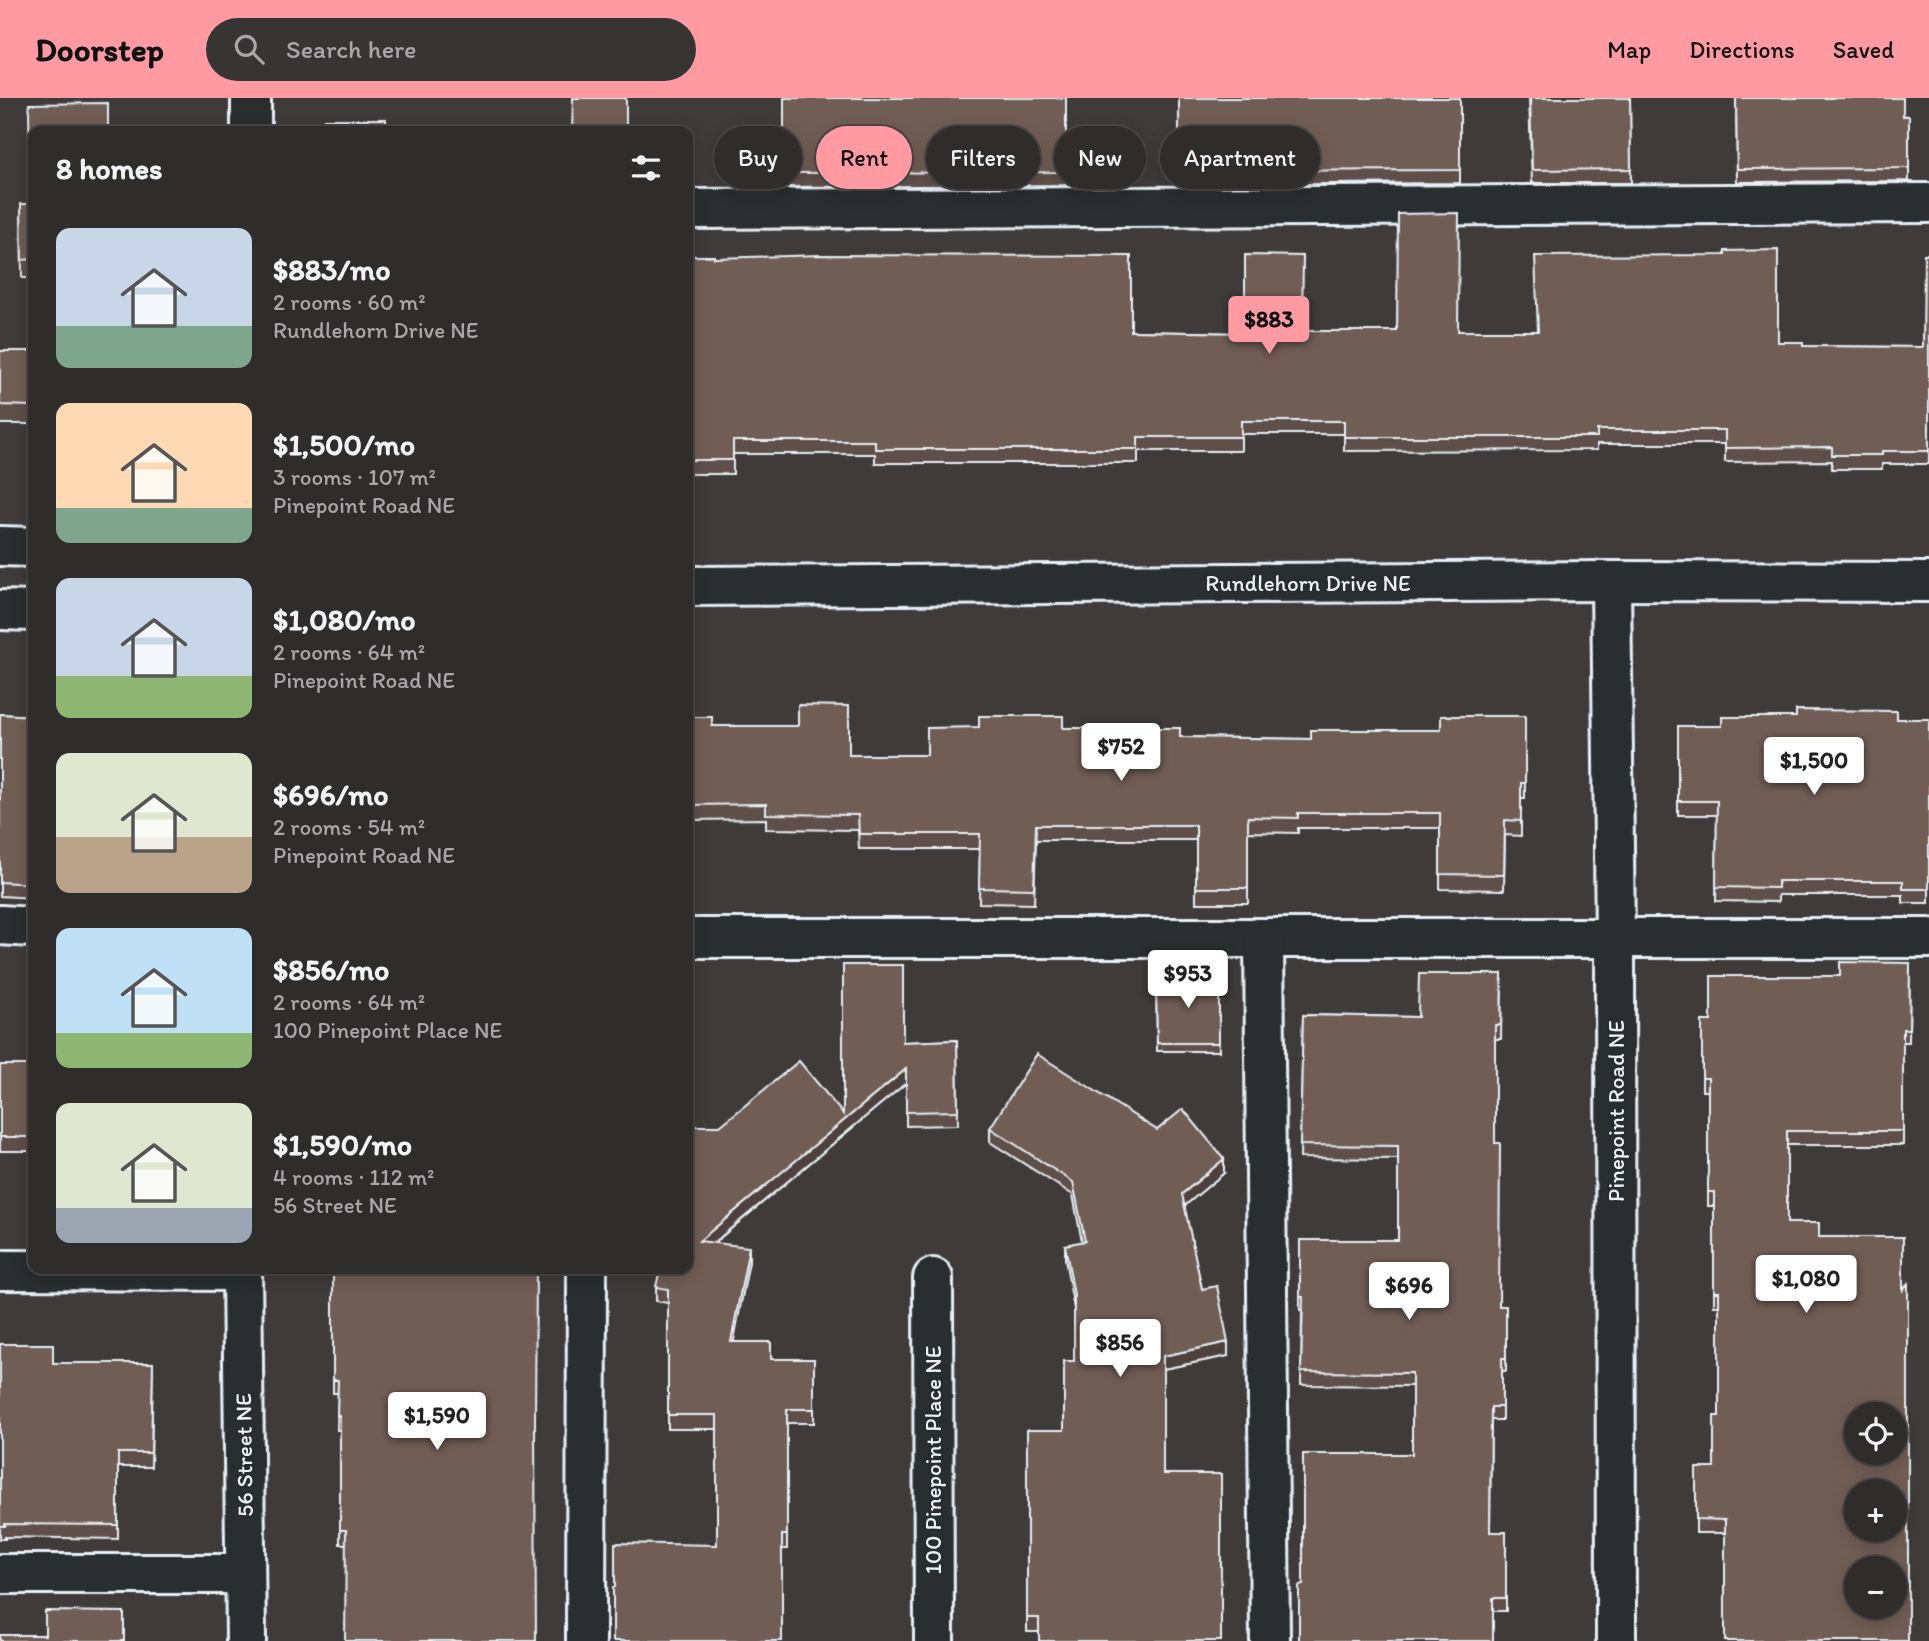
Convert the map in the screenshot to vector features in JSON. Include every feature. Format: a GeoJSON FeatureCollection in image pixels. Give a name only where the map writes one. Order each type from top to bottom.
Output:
{"type":"FeatureCollection","features":[{"type":"Feature","properties":{"kind":"street"},"geometry":{"type":"LineString","coordinates":[[251,98],[251,126]]}},
{"type":"Feature","properties":{"kind":"street"},"geometry":{"type":"LineString","coordinates":[[693,209],[1929,203]]}},
{"type":"Feature","properties":{"kind":"street"},"geometry":{"type":"LineString","coordinates":[[0,546],[28,547]]}},
{"type":"Feature","properties":{"kind":"street","name":"Pinepoint Road NE"},"geometry":{"type":"LineString","coordinates":[[1611,581],[1615,939],[1616,1641]]}},
{"type":"Feature","properties":{"kind":"street","name":"Rundlehorn Drive NE"},"geometry":{"type":"LineString","coordinates":[[693,586],[1929,582]]}},
{"type":"Feature","properties":{"kind":"street"},"geometry":{"type":"LineString","coordinates":[[0,610],[28,611]]}},
{"type":"Feature","properties":{"kind":"street"},"geometry":{"type":"LineString","coordinates":[[0,925],[28,927]]}},
{"type":"Feature","properties":{"kind":"street"},"geometry":{"type":"LineString","coordinates":[[693,939],[1929,939]]}},
{"type":"Feature","properties":{"kind":"street"},"geometry":{"type":"LineString","coordinates":[[1264,939],[1270,1641]]}},
{"type":"Feature","properties":{"kind":"street"},"geometry":{"type":"LineString","coordinates":[[0,1270],[28,1270]]}},
{"type":"Feature","properties":{"kind":"street","name":"56 Street NE"},"geometry":{"type":"LineString","coordinates":[[242,1274],[246,1641]]}},
{"type":"Feature","properties":{"kind":"street"},"geometry":{"type":"LineString","coordinates":[[586,1641],[587,1274]]}},
{"type":"Feature","properties":{"kind":"street","name":"100 Pinepoint Place NE"},"geometry":{"type":"LineString","coordinates":[[933,1278],[934,1641]]}},
{"type":"Feature","properties":{"kind":"street"},"geometry":{"type":"LineString","coordinates":[[0,1574],[245,1574]]}},
{"type":"Feature","properties":{"kind":"building"},"geometry":{"type":"Polygon","coordinates":[[[573,98],[626,98],[626,126],[572,126],[573,98]]]}},
{"type":"Feature","properties":{"kind":"building"},"geometry":{"type":"Polygon","coordinates":[[[784,98],[1066,98],[1066,126],[1054,126],[1054,172],[1040,172],[1040,126],[926,126],[926,172],[912,173],[912,126],[816,126],[816,173],[802,173],[802,126],[784,126],[784,98]]]}},
{"type":"Feature","properties":{"kind":"building"},"geometry":{"type":"Polygon","coordinates":[[[1179,98],[1460,98],[1460,170],[1320,170],[1320,126],[1179,126],[1179,98]]]}},
{"type":"Feature","properties":{"kind":"building"},"geometry":{"type":"Polygon","coordinates":[[[1530,98],[1630,98],[1631,169],[1532,170],[1530,98]]]}},
{"type":"Feature","properties":{"kind":"building"},"geometry":{"type":"Polygon","coordinates":[[[1736,98],[1903,98],[1903,116],[1909,116],[1909,168],[1737,169],[1736,98]]]}},
{"type":"Feature","properties":{"kind":"building"},"geometry":{"type":"Polygon","coordinates":[[[108,103],[108,126],[29,126],[29,104],[108,103]]]}},
{"type":"Feature","properties":{"kind":"building"},"geometry":{"type":"Polygon","coordinates":[[[324,119],[386,119],[386,126],[324,126],[324,119]]]}},
{"type":"Feature","properties":{"kind":"building"},"geometry":{"type":"Polygon","coordinates":[[[21,204],[28,204],[28,259],[22,260],[21,204]]]}},
{"type":"Feature","properties":{"kind":"building"},"geometry":{"type":"Polygon","coordinates":[[[1459,213],[1458,331],[1538,331],[1535,256],[1725,255],[1725,251],[1778,250],[1778,342],[1803,342],[1803,346],[1923,347],[1924,254],[1929,254],[1929,451],[1832,455],[1832,447],[1725,448],[1725,430],[1597,430],[1597,437],[1344,437],[1344,421],[1241,421],[1241,437],[1138,437],[1138,449],[875,449],[875,441],[733,441],[733,460],[693,460],[693,256],[1131,256],[1131,331],[1245,333],[1245,255],[1303,256],[1302,331],[1397,331],[1398,214],[1459,213]]]}},
{"type":"Feature","properties":{"kind":"building"},"geometry":{"type":"Polygon","coordinates":[[[0,351],[28,351],[28,406],[0,405],[0,351]]]}},
{"type":"Feature","properties":{"kind":"building"},"geometry":{"type":"Polygon","coordinates":[[[798,705],[849,706],[849,755],[927,755],[927,728],[979,727],[979,716],[1063,716],[1063,728],[1180,728],[1180,737],[1311,739],[1311,730],[1441,730],[1441,716],[1525,716],[1525,783],[1521,783],[1521,821],[1505,820],[1504,875],[1440,874],[1440,813],[1298,813],[1298,818],[1248,817],[1248,888],[1196,888],[1196,825],[1036,825],[1034,889],[979,888],[980,834],[859,834],[858,815],[766,814],[766,804],[693,805],[693,717],[712,717],[712,726],[798,726],[798,705]]]}},
{"type":"Feature","properties":{"kind":"building"},"geometry":{"type":"Polygon","coordinates":[[[1796,710],[1897,711],[1897,719],[1929,719],[1929,889],[1903,889],[1903,881],[1778,881],[1778,888],[1716,887],[1717,801],[1678,801],[1678,726],[1722,726],[1722,717],[1796,717],[1796,710]]]}},
{"type":"Feature","properties":{"kind":"building"},"geometry":{"type":"Polygon","coordinates":[[[0,714],[28,716],[28,884],[0,882],[0,714]]]}},
{"type":"Feature","properties":{"kind":"building"},"geometry":{"type":"Polygon","coordinates":[[[1840,962],[1910,963],[1909,1029],[1903,1029],[1903,1131],[1787,1131],[1787,1223],[1819,1223],[1819,1237],[1903,1237],[1903,1290],[1908,1283],[1908,1641],[1725,1641],[1725,1520],[1696,1519],[1696,1468],[1714,1468],[1714,1416],[1719,1416],[1719,1292],[1714,1292],[1714,1192],[1708,1192],[1708,1078],[1702,1078],[1702,1021],[1711,1021],[1711,976],[1840,976],[1840,962]]]}},
{"type":"Feature","properties":{"kind":"building"},"geometry":{"type":"Polygon","coordinates":[[[843,965],[903,965],[903,1042],[957,1040],[958,1111],[906,1112],[906,1069],[699,1241],[749,1247],[731,1342],[771,1342],[771,1359],[814,1359],[814,1409],[787,1409],[787,1535],[782,1535],[782,1641],[613,1641],[615,1543],[717,1545],[717,1415],[668,1415],[668,1289],[656,1287],[659,1274],[693,1274],[693,1126],[720,1126],[799,1061],[843,1114],[843,965]]]}},
{"type":"Feature","properties":{"kind":"building"},"geometry":{"type":"Polygon","coordinates":[[[1419,974],[1502,974],[1501,1025],[1495,1025],[1495,1143],[1500,1143],[1499,1306],[1506,1306],[1506,1358],[1502,1358],[1502,1407],[1491,1407],[1490,1532],[1506,1532],[1506,1598],[1493,1598],[1493,1641],[1299,1641],[1299,1586],[1303,1585],[1303,1454],[1412,1454],[1412,1373],[1301,1372],[1303,1297],[1300,1297],[1300,1240],[1398,1240],[1398,1146],[1300,1145],[1303,1015],[1418,1017],[1419,974]]]}},
{"type":"Feature","properties":{"kind":"building"},"geometry":{"type":"Polygon","coordinates":[[[1156,977],[1219,977],[1219,1043],[1157,1043],[1156,977]]]}},
{"type":"Feature","properties":{"kind":"building"},"geometry":{"type":"Polygon","coordinates":[[[1037,1054],[1157,1130],[1183,1109],[1224,1159],[1182,1194],[1202,1289],[1217,1286],[1228,1342],[1163,1356],[1163,1474],[1221,1474],[1221,1641],[1039,1641],[1039,1618],[1027,1618],[1027,1430],[1064,1430],[1064,1361],[1074,1361],[1074,1295],[1065,1245],[1085,1241],[1073,1182],[990,1128],[1037,1054]]]}},
{"type":"Feature","properties":{"kind":"building"},"geometry":{"type":"Polygon","coordinates":[[[0,1065],[28,1065],[28,1137],[0,1137],[0,1065]]]}},
{"type":"Feature","properties":{"kind":"building"},"geometry":{"type":"Polygon","coordinates":[[[333,1274],[536,1274],[536,1641],[345,1641],[346,1530],[340,1530],[340,1416],[337,1416],[338,1380],[333,1380],[333,1274]]]}},
{"type":"Feature","properties":{"kind":"building"},"geometry":{"type":"Polygon","coordinates":[[[0,1344],[53,1344],[53,1363],[153,1363],[151,1453],[118,1453],[118,1525],[0,1526],[0,1344]]]}},
{"type":"Feature","properties":{"kind":"building"},"geometry":{"type":"Polygon","coordinates":[[[45,1611],[124,1612],[124,1641],[0,1641],[0,1635],[45,1635],[45,1611]]]}}]}
